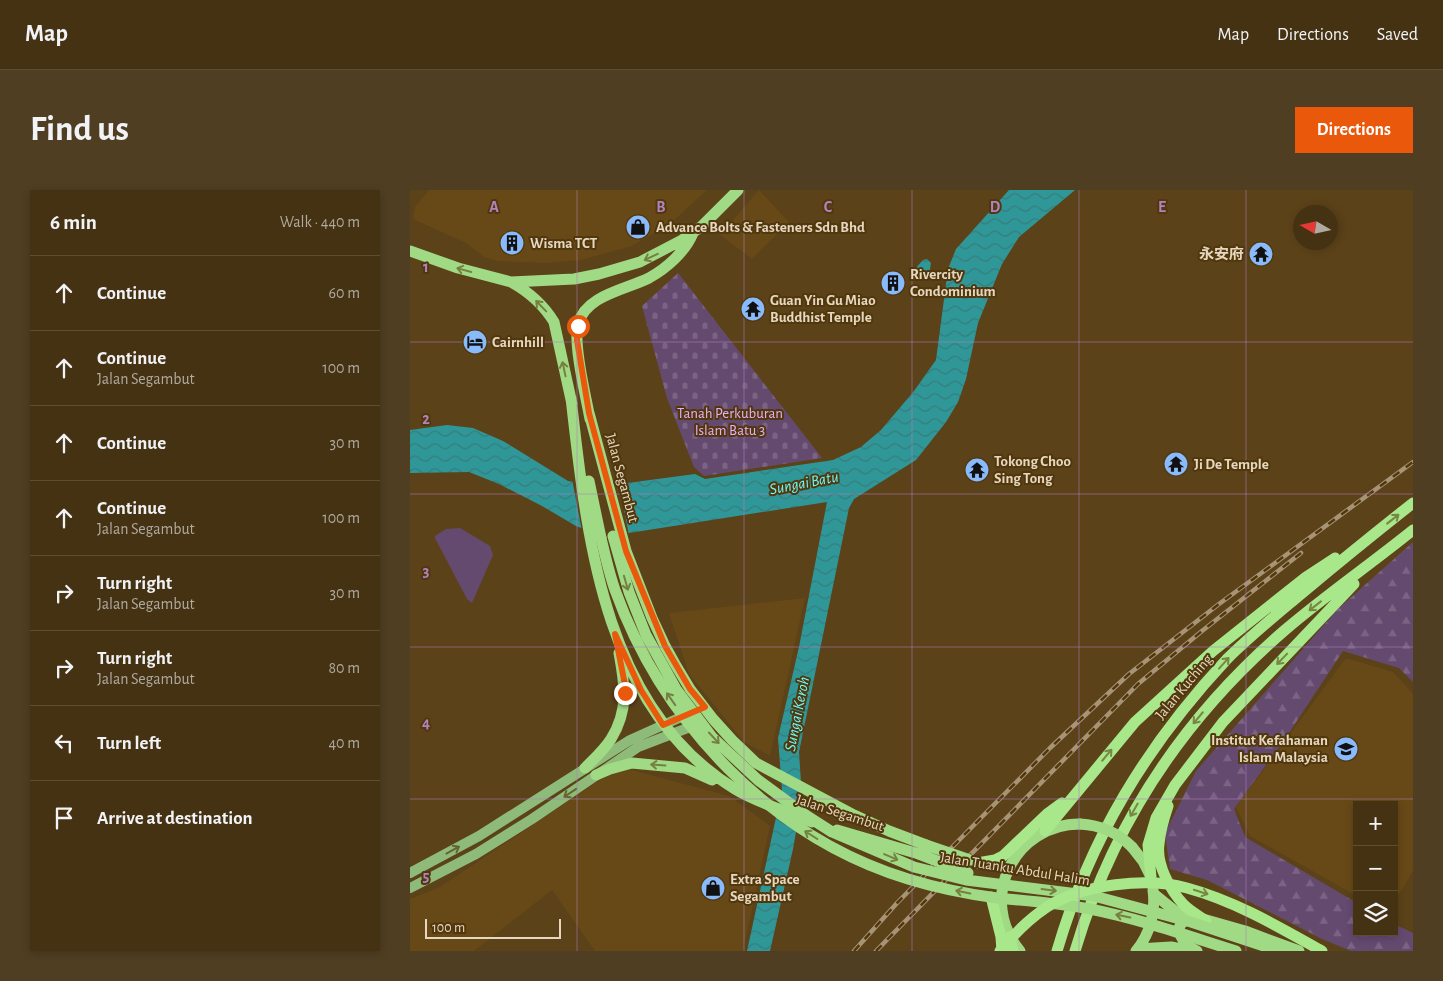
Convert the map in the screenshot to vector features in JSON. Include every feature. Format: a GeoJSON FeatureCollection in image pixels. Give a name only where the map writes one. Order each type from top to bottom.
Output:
{"type":"FeatureCollection","features":[{"type":"Feature","properties":{"kind":"highway","name":"Jalan Kuching"},"geometry":{"type":"LineString","coordinates":[[1057,951],[1076,891],[1109,819],[1139,770],[1185,707],[1229,658],[1278,614],[1413,503]]}},
{"type":"Feature","properties":{"kind":"highway","name":"Jalan Kuching"},"geometry":{"type":"LineString","coordinates":[[1075,951],[1091,901],[1132,814],[1160,769],[1198,717],[1285,630],[1413,530]]}},
{"type":"Feature","properties":{"kind":"highway"},"geometry":{"type":"LineString","coordinates":[[1045,831],[1135,722],[1213,651],[1306,577],[1372,535]]}},
{"type":"Feature","properties":{"kind":"highway"},"geometry":{"type":"LineString","coordinates":[[1151,878],[1148,846],[1156,818],[1175,785],[1223,722],[1382,555]]}},
{"type":"Feature","properties":{"kind":"highway"},"geometry":{"type":"LineString","coordinates":[[1175,785],[1162,823],[1158,846],[1162,865],[1174,893],[1185,906],[1206,921]]}},
{"type":"Feature","properties":{"kind":"highway"},"geometry":{"type":"LineString","coordinates":[[973,862],[995,860],[1003,856],[1047,814],[1076,793]]}},
{"type":"Feature","properties":{"kind":"highway"},"geometry":{"type":"LineString","coordinates":[[1001,951],[1017,930],[1048,906],[1080,892],[1108,886],[1156,882],[1186,888],[1219,898],[1273,924],[1322,951]]}},
{"type":"Feature","properties":{"kind":"highway"},"geometry":{"type":"LineString","coordinates":[[991,898],[1001,937],[1001,951]]}},
{"type":"Feature","properties":{"kind":"highway"},"geometry":{"type":"LineString","coordinates":[[1010,937],[1013,951]]}},
{"type":"Feature","properties":{"kind":"main road"},"geometry":{"type":"LineString","coordinates":[[410,251],[458,268],[512,282],[574,279],[640,262],[661,252],[693,232],[735,191]]}},
{"type":"Feature","properties":{"kind":"main road"},"geometry":{"type":"LineString","coordinates":[[589,413],[577,340],[581,316],[592,303],[649,278],[663,268],[688,245],[693,232]]}},
{"type":"Feature","properties":{"kind":"main road"},"geometry":{"type":"LineString","coordinates":[[512,282],[530,294],[548,312],[554,322],[571,398]]}},
{"type":"Feature","properties":{"kind":"main road","name":"Jalan Segambut"},"geometry":{"type":"LineString","coordinates":[[571,398],[579,463],[594,552],[606,606],[615,634],[641,690],[663,725],[704,767],[736,790],[813,823],[973,862],[991,864],[1016,857]]}},
{"type":"Feature","properties":{"kind":"main road","name":"Jalan Tuanku Abdul Halim"},"geometry":{"type":"LineString","coordinates":[[571,398],[601,538],[614,588],[636,642],[668,696],[704,743],[740,782],[772,808],[821,841],[852,857],[908,879],[964,893],[1051,902],[1132,918],[1236,951]]}},
{"type":"Feature","properties":{"kind":"main road","name":"Jalan Segambut"},"geometry":{"type":"LineString","coordinates":[[589,413],[626,551],[640,586],[665,646],[690,689],[713,719],[747,755],[766,769],[968,873],[1002,911]]}},
{"type":"Feature","properties":{"kind":"main road","name":"Jalan Tuanku Abdul Halim"},"geometry":{"type":"LineString","coordinates":[[589,413],[616,548],[629,592],[646,635],[676,689],[712,737],[758,780],[832,832],[914,867],[966,880],[1094,896],[1190,922],[1279,951]]}},
{"type":"Feature","properties":{"kind":"main road"},"geometry":{"type":"LineString","coordinates":[[585,768],[611,740],[625,700],[625,685],[615,634]]}},
{"type":"Feature","properties":{"kind":"main road"},"geometry":{"type":"LineString","coordinates":[[410,873],[479,836],[630,740],[705,707]]}},
{"type":"Feature","properties":{"kind":"main road"},"geometry":{"type":"LineString","coordinates":[[410,888],[476,854],[532,819],[638,747],[713,719]]}},
{"type":"Feature","properties":{"kind":"main road"},"geometry":{"type":"LineString","coordinates":[[596,775],[632,763],[675,766],[692,770],[736,790]]}},
{"type":"Feature","properties":{"kind":"main road"},"geometry":{"type":"LineString","coordinates":[[1020,951],[1010,937],[1002,911],[1001,896],[1008,869],[1029,842],[1045,831],[1059,826],[1080,824],[1107,830],[1123,839],[1143,861],[1151,878],[1154,907],[1150,927],[1137,950]]}},
{"type":"Feature","properties":{"kind":"main road"},"geometry":{"type":"LineString","coordinates":[[1154,894],[1174,911],[1206,921]]}},
{"type":"Feature","properties":{"kind":"main road"},"geometry":{"type":"LineString","coordinates":[[1197,951],[1187,946],[1179,931],[1181,925],[1186,920],[1192,918],[1245,931],[1299,951]]}},
{"type":"Feature","properties":{"kind":"main road"},"geometry":{"type":"LineString","coordinates":[[1137,950],[1171,947],[1192,951]]}},
{"type":"Feature","properties":{"kind":"shaded area"},"geometry":{"type":"Polygon","coordinates":[[[429,190],[707,190],[670,224],[632,246],[581,260],[547,263],[497,261],[484,257],[466,243],[415,220],[413,217],[415,207],[429,190]]]}},
{"type":"Feature","properties":{"kind":"shaded area"},"geometry":{"type":"Polygon","coordinates":[[[759,190],[789,222],[752,259],[720,235],[759,190]]]}},
{"type":"Feature","properties":{"kind":"shaded area"},"geometry":{"type":"Polygon","coordinates":[[[805,598],[770,756],[744,742],[689,674],[669,613],[805,598]]]}},
{"type":"Feature","properties":{"kind":"shaded area","name":"Institut Kefahaman Islam Malaysia"},"geometry":{"type":"Polygon","coordinates":[[[1346,658],[1393,672],[1413,694],[1413,871],[1398,895],[1398,801],[1353,801],[1353,894],[1250,836],[1236,807],[1346,658]]]}},
{"type":"Feature","properties":{"kind":"shaded area"},"geometry":{"type":"Polygon","coordinates":[[[632,770],[729,796],[770,826],[743,951],[595,951],[552,890],[474,951],[410,951],[410,899],[440,887],[610,773],[632,770]]]}},
{"type":"Feature","properties":{"kind":"green space","name":"Tanah Perkuburan Islam Batu 3"},"geometry":{"type":"Polygon","coordinates":[[[678,273],[822,458],[704,476],[694,467],[667,398],[642,306],[678,273]]]}},
{"type":"Feature","properties":{"kind":"green space"},"geometry":{"type":"Polygon","coordinates":[[[460,528],[490,546],[493,555],[472,603],[467,599],[435,538],[435,536],[446,529],[460,528]]]}},
{"type":"Feature","properties":{"kind":"green space"},"geometry":{"type":"Polygon","coordinates":[[[1413,542],[1413,682],[1399,668],[1343,651],[1285,739],[1234,809],[1245,837],[1353,901],[1353,936],[1398,936],[1398,926],[1413,933],[1413,951],[1351,951],[1322,939],[1207,880],[1170,869],[1165,833],[1196,771],[1338,609],[1413,542]]]}},
{"type":"Feature","properties":{"kind":"water"},"geometry":{"type":"Polygon","coordinates":[[[1009,190],[1075,190],[1019,237],[1002,264],[978,323],[966,379],[958,402],[946,422],[916,460],[854,499],[849,508],[799,752],[802,798],[793,849],[770,951],[747,951],[782,790],[778,738],[799,647],[827,502],[629,533],[592,532],[576,526],[499,484],[469,472],[410,473],[410,430],[447,425],[473,428],[503,441],[568,481],[593,485],[620,484],[695,474],[705,479],[833,460],[861,447],[881,430],[914,391],[936,360],[948,269],[956,249],[1009,190]]]}},
{"type":"Feature","properties":{"kind":"water"},"geometry":{"type":"Polygon","coordinates":[[[927,259],[931,263],[929,275],[925,278],[919,277],[914,270],[923,260],[927,259]]]}},
{"type":"Feature","properties":{"kind":"pier"},"geometry":{"type":"Polygon","coordinates":[[[572,479],[593,483],[619,482],[629,536],[591,535],[582,531],[572,479]]]}},
{"type":"Feature","properties":{"kind":"railway"},"geometry":{"type":"LineString","coordinates":[[854,951],[897,903],[1050,748],[1129,674],[1219,604],[1413,462]]}},
{"type":"Feature","properties":{"kind":"railway"},"geometry":{"type":"LineString","coordinates":[[876,951],[1138,684],[1301,553]]}},
{"type":"Feature","properties":{"kind":"place","name":"Advance Bolts & Fasteners Sdn Bhd"},"geometry":{"type":"Point","coordinates":[638,227]}},
{"type":"Feature","properties":{"kind":"place","name":"Wisma TCT"},"geometry":{"type":"Point","coordinates":[512,243]}},
{"type":"Feature","properties":{"kind":"place","name":"永安府"},"geometry":{"type":"Point","coordinates":[1261,254]}},
{"type":"Feature","properties":{"kind":"place","name":"Rivercity Condominium"},"geometry":{"type":"Point","coordinates":[893,283]}},
{"type":"Feature","properties":{"kind":"place","name":"Guan Yin Gu Miao Buddhist Temple"},"geometry":{"type":"Point","coordinates":[753,309]}},
{"type":"Feature","properties":{"kind":"place","name":"Cairnhill"},"geometry":{"type":"Point","coordinates":[475,342]}},
{"type":"Feature","properties":{"kind":"place","name":"Ji De Temple"},"geometry":{"type":"Point","coordinates":[1176,464]}},
{"type":"Feature","properties":{"kind":"place","name":"Tokong Choo Sing Tong"},"geometry":{"type":"Point","coordinates":[977,470]}},
{"type":"Feature","properties":{"kind":"place","name":"Institut Kefahaman Islam Malaysia"},"geometry":{"type":"Point","coordinates":[1346,749]}},
{"type":"Feature","properties":{"kind":"place","name":"Extra Space Segambut"},"geometry":{"type":"Point","coordinates":[713,888]}},
{"type":"Feature","properties":{"kind":"route"},"geometry":{"type":"LineString","coordinates":[[578,326],[577,340],[589,413],[626,551],[665,646],[690,689],[705,707],[663,725],[641,690],[615,634],[625,693]]}},
{"type":"Feature","properties":{"kind":"water label","name":"Sungai Batu"},"geometry":{"type":"Point","coordinates":[804,483]}},
{"type":"Feature","properties":{"kind":"water label","name":"Sungai Keroh"},"geometry":{"type":"Point","coordinates":[797,714]}}]}
